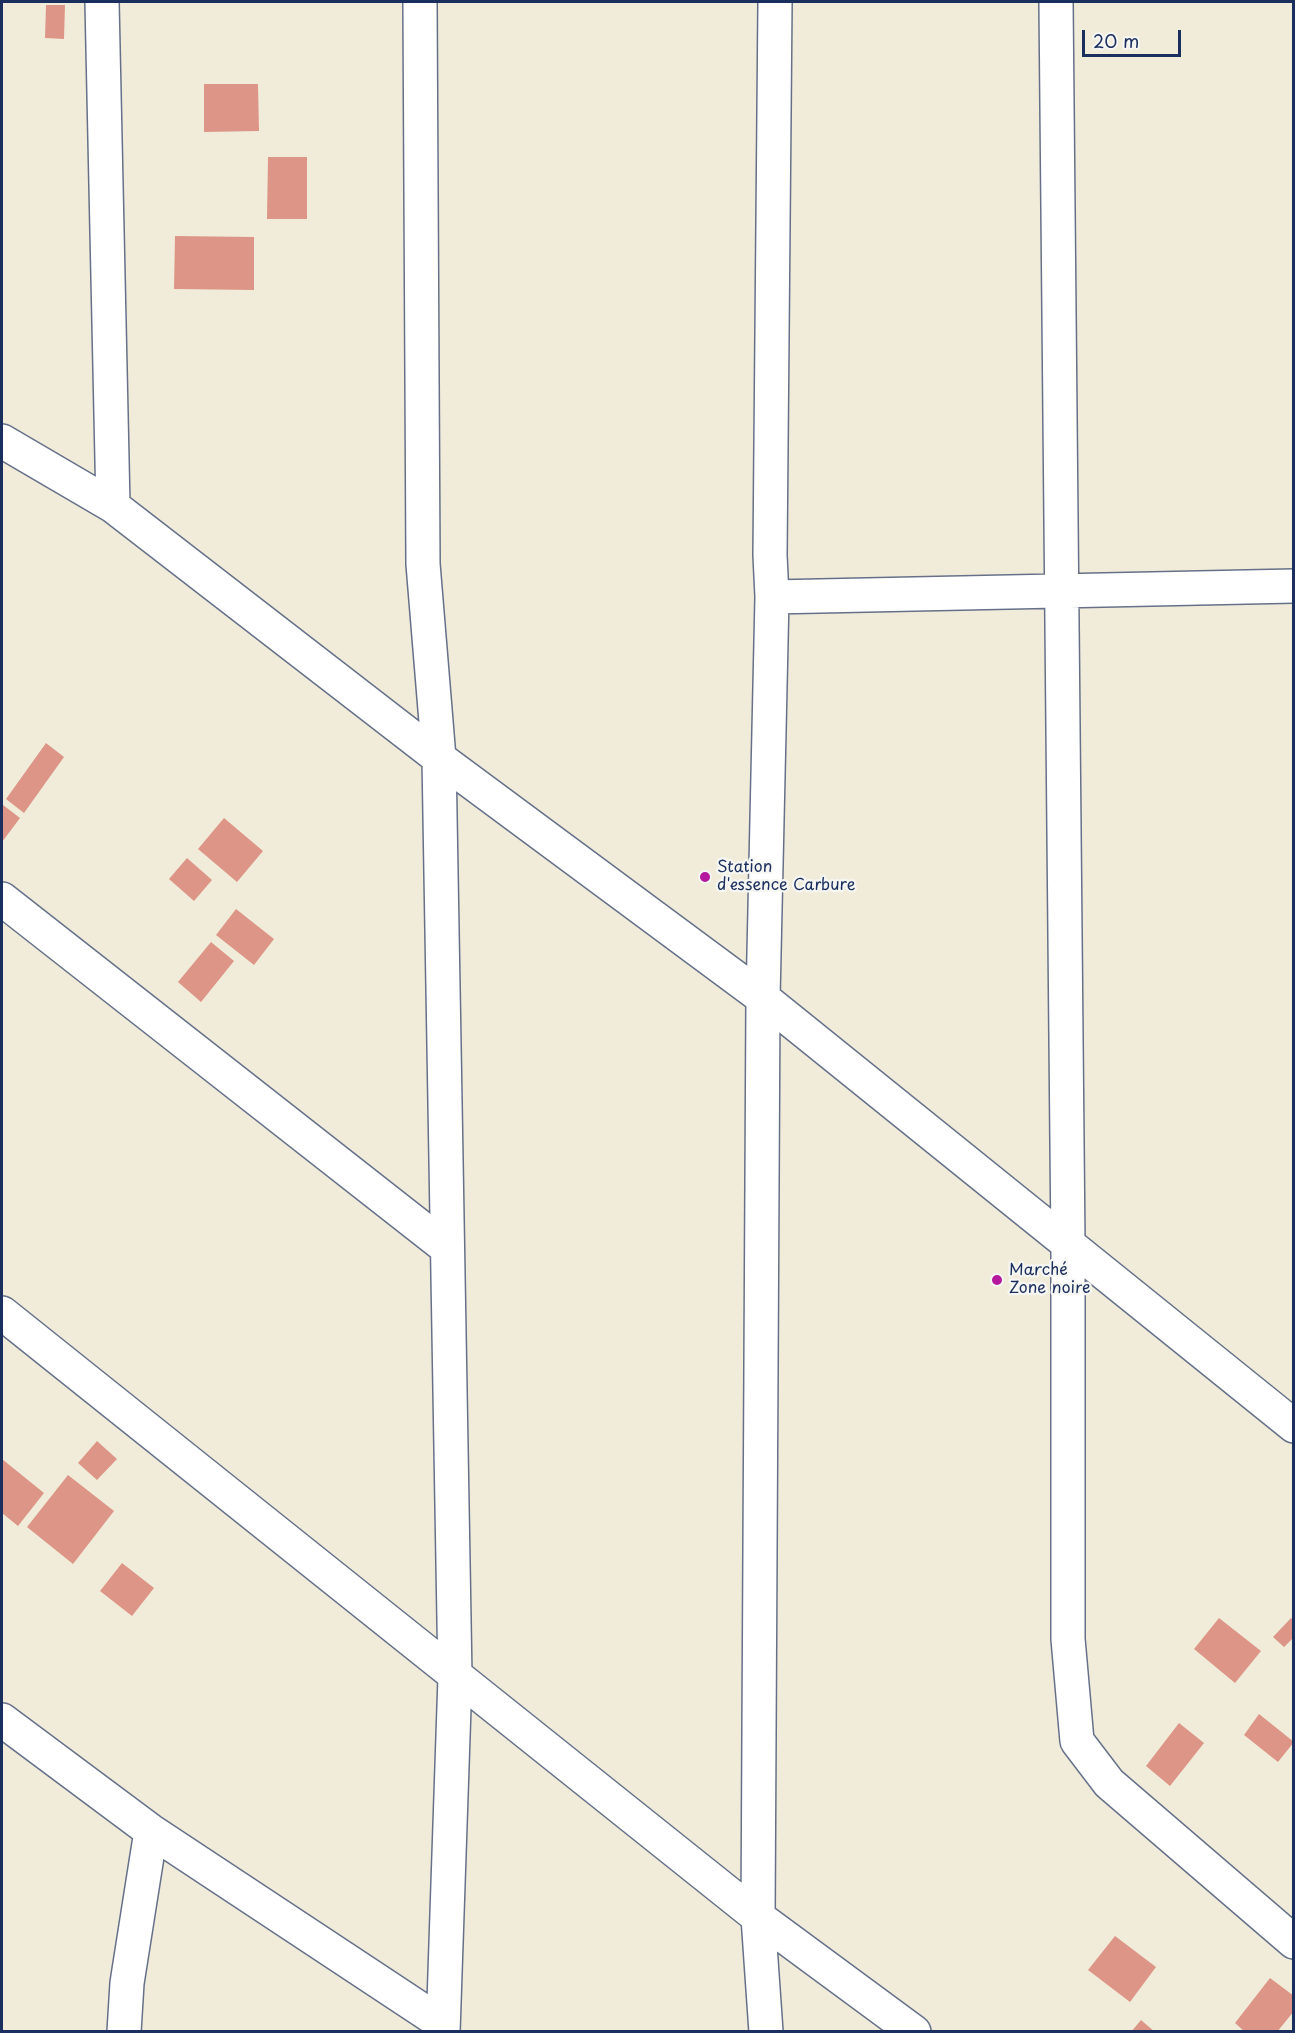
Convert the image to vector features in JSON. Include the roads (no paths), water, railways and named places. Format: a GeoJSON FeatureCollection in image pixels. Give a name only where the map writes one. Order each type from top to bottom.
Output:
{"type":"FeatureCollection","features":[{"type":"Feature","properties":{"kind":"street"},"geometry":{"type":"LineString","coordinates":[[102,2],[113,506]]}},
{"type":"Feature","properties":{"kind":"street"},"geometry":{"type":"LineString","coordinates":[[420,2],[423,564],[439,758],[454,1677],[443,2028]]}},
{"type":"Feature","properties":{"kind":"street"},"geometry":{"type":"LineString","coordinates":[[766,2031],[758,1917],[763,998],[772,597],[770,555],[775,2]]}},
{"type":"Feature","properties":{"kind":"street"},"geometry":{"type":"LineString","coordinates":[[1056,2],[1068,1246],[1068,1639],[1077,1741],[1109,1783],[1293,1942]]}},
{"type":"Feature","properties":{"kind":"street"},"geometry":{"type":"LineString","coordinates":[[2,441],[113,506],[439,758],[763,998],[1293,1426]]}},
{"type":"Feature","properties":{"kind":"street"},"geometry":{"type":"LineString","coordinates":[[772,597],[1061,593],[1293,586]]}},
{"type":"Feature","properties":{"kind":"street"},"geometry":{"type":"LineString","coordinates":[[2,899],[447,1248]]}},
{"type":"Feature","properties":{"kind":"street"},"geometry":{"type":"LineString","coordinates":[[2,1313],[454,1677],[758,1917],[914,2031]]}},
{"type":"Feature","properties":{"kind":"street"},"geometry":{"type":"LineString","coordinates":[[2,1720],[151,1831],[443,2028]]}},
{"type":"Feature","properties":{"kind":"street"},"geometry":{"type":"LineString","coordinates":[[124,2031],[128,1983],[151,1831]]}},
{"type":"Feature","properties":{"kind":"place","name":"Station d'essence Carbure"},"geometry":{"type":"Point","coordinates":[705,877]}},
{"type":"Feature","properties":{"kind":"place","name":"Marché Zone noire"},"geometry":{"type":"Point","coordinates":[997,1280]}}]}
